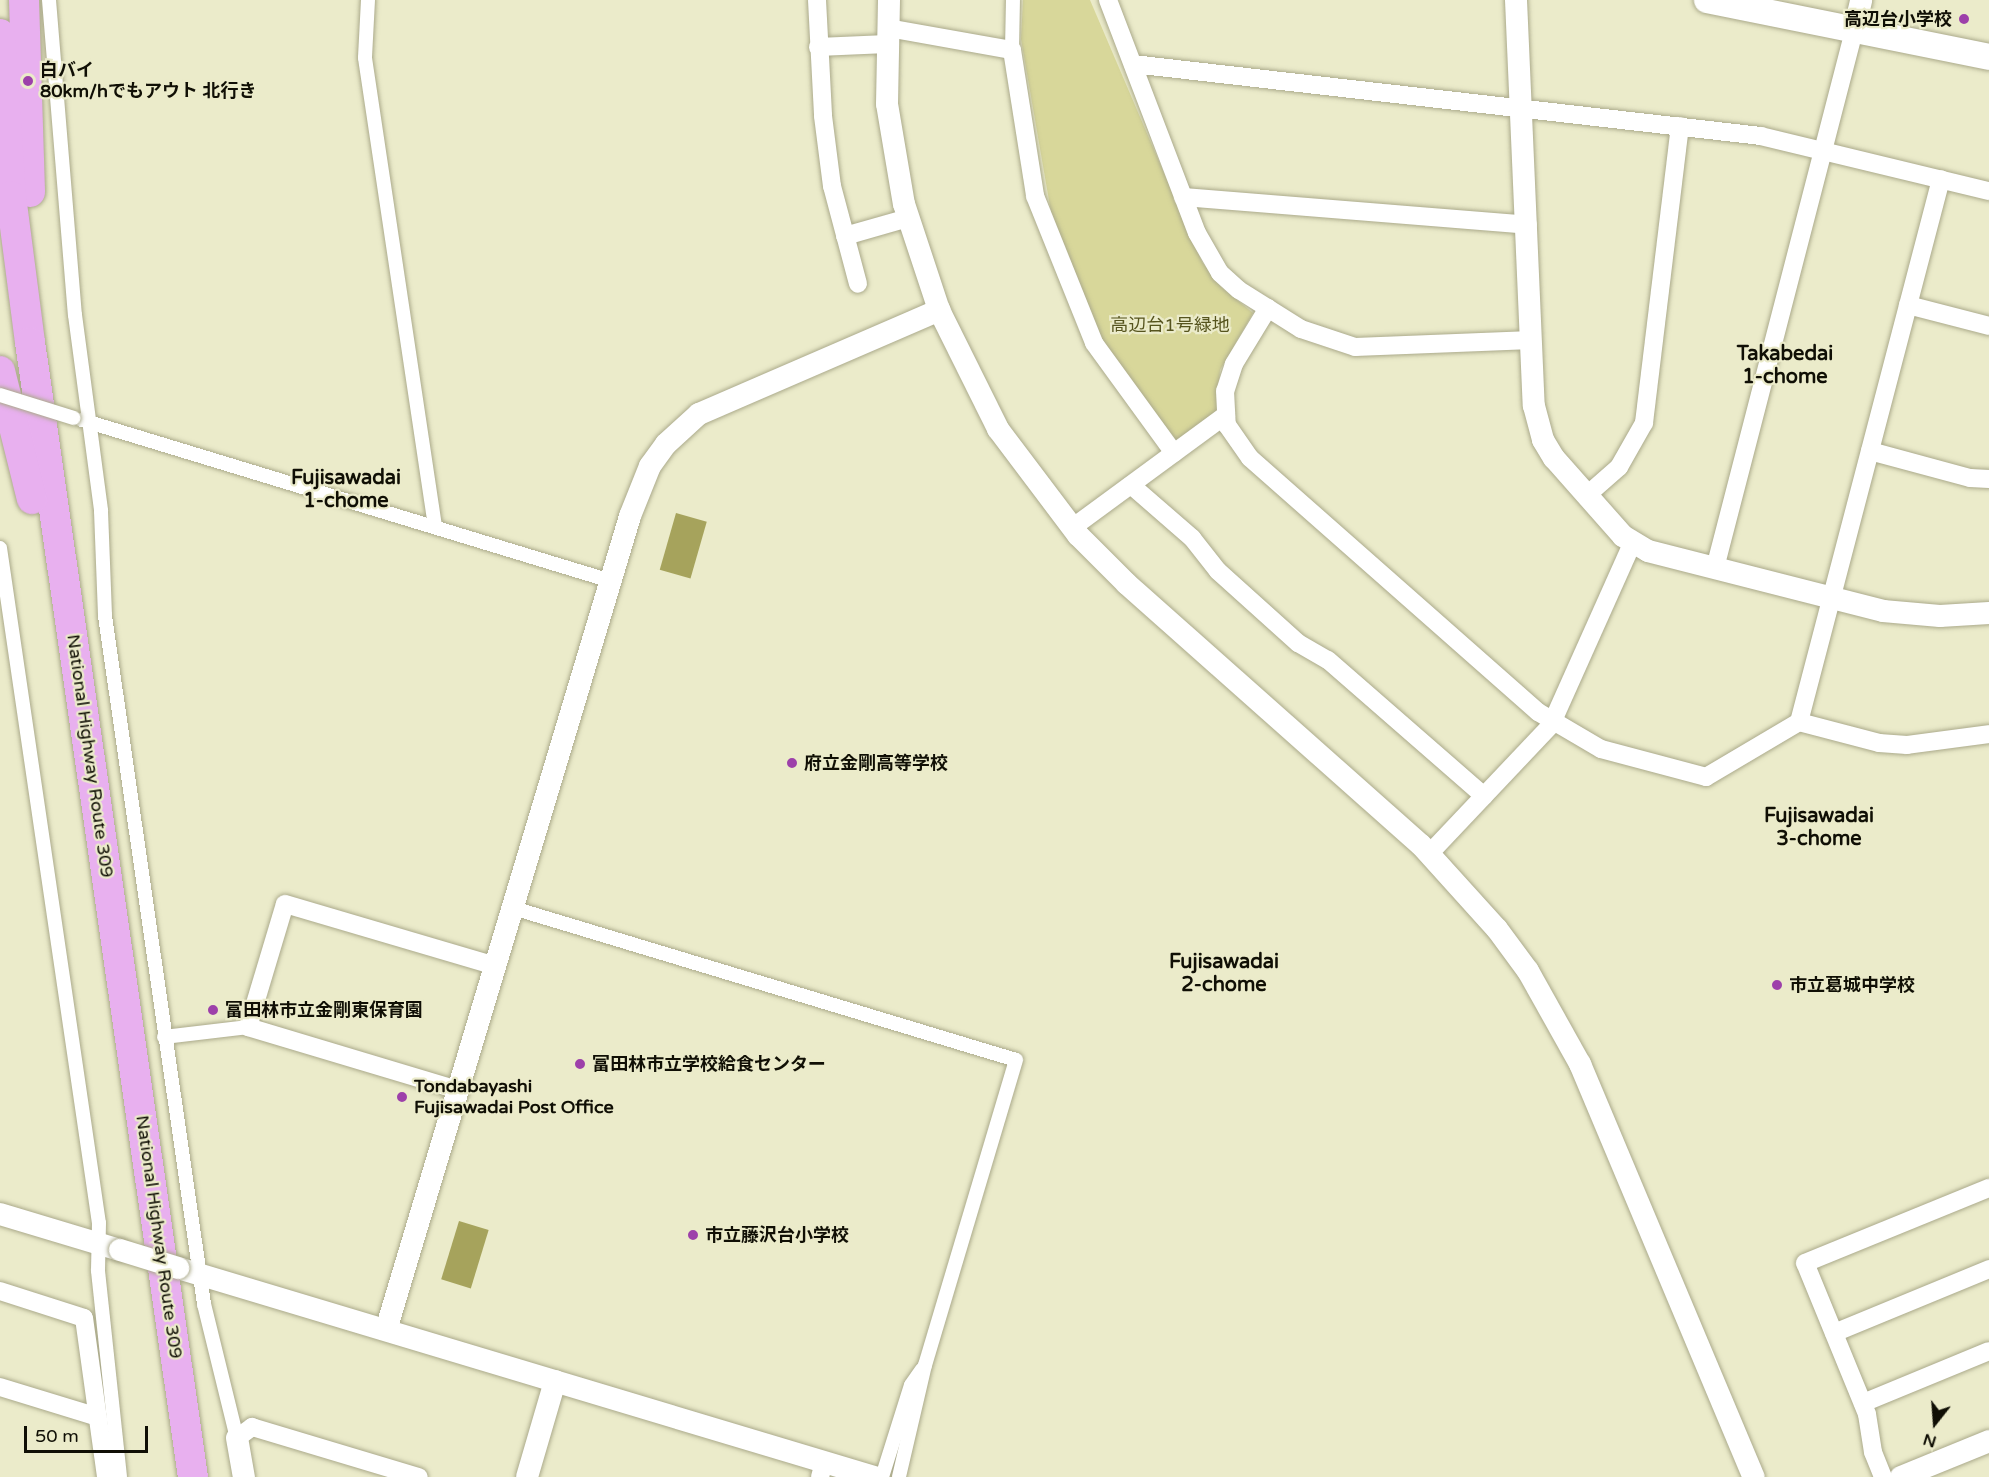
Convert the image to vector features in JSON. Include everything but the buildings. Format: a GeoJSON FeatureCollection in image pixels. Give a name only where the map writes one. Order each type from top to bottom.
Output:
{"type":"FeatureCollection","features":[{"type":"Feature","properties":{"kind":"highway"},"geometry":{"type":"LineString","coordinates":[[24,0],[30,187],[41,339],[61,480],[63,571]]}},
{"type":"Feature","properties":{"kind":"highway","name":"National Highway Route 309"},"geometry":{"type":"LineString","coordinates":[[0,34],[10,196],[193,1477]]}},
{"type":"Feature","properties":{"kind":"highway","name":"National Highway Route 309"},"geometry":{"type":"LineString","coordinates":[[0,272],[174,1477]]}},
{"type":"Feature","properties":{"kind":"highway"},"geometry":{"type":"LineString","coordinates":[[0,372],[32,499]]}},
{"type":"Feature","properties":{"kind":"main road"},"geometry":{"type":"LineString","coordinates":[[1707,0],[1855,27],[1989,57]]}},
{"type":"Feature","properties":{"kind":"street"},"geometry":{"type":"LineString","coordinates":[[49,0],[75,315],[101,510],[105,616],[200,1275],[244,1477]]}},
{"type":"Feature","properties":{"kind":"street"},"geometry":{"type":"LineString","coordinates":[[368,0],[365,58],[435,527]]}},
{"type":"Feature","properties":{"kind":"street"},"geometry":{"type":"LineString","coordinates":[[817,0],[818,47],[832,186],[858,284]]}},
{"type":"Feature","properties":{"kind":"street"},"geometry":{"type":"LineString","coordinates":[[889,0],[887,104],[908,219],[939,310],[998,429],[1072,528],[1127,584],[1430,854],[1497,929],[1522,963],[1580,1064],[1754,1477]]}},
{"type":"Feature","properties":{"kind":"street"},"geometry":{"type":"LineString","coordinates":[[1013,0],[1012,50],[1035,196],[1094,343],[1174,453]]}},
{"type":"Feature","properties":{"kind":"street"},"geometry":{"type":"LineString","coordinates":[[1108,0],[1197,233],[1220,273],[1268,309],[1319,338],[1355,347],[1532,340]]}},
{"type":"Feature","properties":{"kind":"street"},"geometry":{"type":"LineString","coordinates":[[1516,0],[1528,225],[1534,406],[1542,440],[1586,496],[1632,544],[1831,599],[1911,614],[1989,613]]}},
{"type":"Feature","properties":{"kind":"street"},"geometry":{"type":"LineString","coordinates":[[1715,568],[1861,0]]}},
{"type":"Feature","properties":{"kind":"street"},"geometry":{"type":"LineString","coordinates":[[818,47],[888,36],[1012,50]]}},
{"type":"Feature","properties":{"kind":"street"},"geometry":{"type":"LineString","coordinates":[[1133,64],[1761,136],[1989,191]]}},
{"type":"Feature","properties":{"kind":"street"},"geometry":{"type":"LineString","coordinates":[[1586,496],[1619,467],[1644,423],[1680,126]]}},
{"type":"Feature","properties":{"kind":"street"},"geometry":{"type":"LineString","coordinates":[[1268,309],[1229,377],[1227,425],[1250,458],[1552,722],[1601,749],[1706,777],[1799,722],[1941,179]]}},
{"type":"Feature","properties":{"kind":"street"},"geometry":{"type":"LineString","coordinates":[[1183,197],[1528,225]]}},
{"type":"Feature","properties":{"kind":"street"},"geometry":{"type":"LineString","coordinates":[[845,236],[908,219]]}},
{"type":"Feature","properties":{"kind":"street"},"geometry":{"type":"LineString","coordinates":[[1908,305],[1989,326]]}},
{"type":"Feature","properties":{"kind":"street"},"geometry":{"type":"LineString","coordinates":[[386,1330],[611,581],[640,487],[650,466],[680,429],[699,414],[939,310]]}},
{"type":"Feature","properties":{"kind":"street"},"geometry":{"type":"LineString","coordinates":[[0,395],[611,581]]}},
{"type":"Feature","properties":{"kind":"street"},"geometry":{"type":"LineString","coordinates":[[1072,528],[1226,416]]}},
{"type":"Feature","properties":{"kind":"street"},"geometry":{"type":"LineString","coordinates":[[1870,451],[1970,478],[1989,479]]}},
{"type":"Feature","properties":{"kind":"street"},"geometry":{"type":"LineString","coordinates":[[1131,485],[1192,538],[1218,571],[1298,643],[1328,660],[1484,796]]}},
{"type":"Feature","properties":{"kind":"street"},"geometry":{"type":"LineString","coordinates":[[1430,854],[1552,722],[1632,544]]}},
{"type":"Feature","properties":{"kind":"street"},"geometry":{"type":"LineString","coordinates":[[0,548],[99,1223],[101,1312],[120,1477]]}},
{"type":"Feature","properties":{"kind":"street"},"geometry":{"type":"LineString","coordinates":[[1799,722],[1854,737],[1907,745],[1989,734]]}},
{"type":"Feature","properties":{"kind":"street"},"geometry":{"type":"LineString","coordinates":[[248,1027],[285,904],[495,966]]}},
{"type":"Feature","properties":{"kind":"street"},"geometry":{"type":"LineString","coordinates":[[513,908],[1016,1060],[925,1365],[899,1477]]}},
{"type":"Feature","properties":{"kind":"street"},"geometry":{"type":"LineString","coordinates":[[164,1037],[248,1027],[458,1090]]}},
{"type":"Feature","properties":{"kind":"street"},"geometry":{"type":"LineString","coordinates":[[1883,1477],[1872,1452],[1863,1403],[1805,1263],[1989,1188]]}},
{"type":"Feature","properties":{"kind":"street"},"geometry":{"type":"LineString","coordinates":[[0,1215],[555,1381],[822,1470],[874,1477]]}},
{"type":"Feature","properties":{"kind":"street"},"geometry":{"type":"LineString","coordinates":[[1834,1333],[1989,1269]]}},
{"type":"Feature","properties":{"kind":"street"},"geometry":{"type":"LineString","coordinates":[[0,1292],[84,1318],[106,1477]]}},
{"type":"Feature","properties":{"kind":"street"},"geometry":{"type":"LineString","coordinates":[[1863,1403],[1989,1351]]}},
{"type":"Feature","properties":{"kind":"street"},"geometry":{"type":"LineString","coordinates":[[882,1477],[911,1385],[925,1365]]}},
{"type":"Feature","properties":{"kind":"street"},"geometry":{"type":"LineString","coordinates":[[527,1477],[555,1381]]}},
{"type":"Feature","properties":{"kind":"street"},"geometry":{"type":"LineString","coordinates":[[0,1387],[98,1417]]}},
{"type":"Feature","properties":{"kind":"street"},"geometry":{"type":"LineString","coordinates":[[237,1438],[252,1426],[419,1477]]}},
{"type":"Feature","properties":{"kind":"street"},"geometry":{"type":"LineString","coordinates":[[1901,1477],[1989,1441]]}},
{"type":"Feature","properties":{"kind":"green space","name":"高辺台1号緑地"},"geometry":{"type":"Polygon","coordinates":[[[1023,0],[1090,0],[1202,262],[1221,287],[1253,313],[1220,370],[1217,410],[1177,441],[1099,339],[1051,212],[1021,39],[1023,0]]]}},
{"type":"Feature","properties":{"kind":"shaded area"},"geometry":{"type":"Polygon","coordinates":[[[676,513],[707,522],[690,579],[660,570],[676,513]]]}},
{"type":"Feature","properties":{"kind":"shaded area"},"geometry":{"type":"Polygon","coordinates":[[[459,1221],[489,1230],[471,1288],[441,1279],[459,1221]]]}},
{"type":"Feature","properties":{"kind":"place","name":"高辺台小学校"},"geometry":{"type":"Point","coordinates":[1964,19]}},
{"type":"Feature","properties":{"kind":"place","name":"白バイ 80km/hでもアウト 北行き"},"geometry":{"type":"Point","coordinates":[28,81]}},
{"type":"Feature","properties":{"kind":"place","name":"府立金剛高等学校"},"geometry":{"type":"Point","coordinates":[792,763]}},
{"type":"Feature","properties":{"kind":"place","name":"市立葛城中学校"},"geometry":{"type":"Point","coordinates":[1777,985]}},
{"type":"Feature","properties":{"kind":"place","name":"富田林市立金剛東保育園"},"geometry":{"type":"Point","coordinates":[213,1010]}},
{"type":"Feature","properties":{"kind":"place","name":"富田林市立学校給食センター"},"geometry":{"type":"Point","coordinates":[580,1064]}},
{"type":"Feature","properties":{"kind":"place","name":"Tondabayashi Fujisawadai Post Office"},"geometry":{"type":"Point","coordinates":[402,1097]}},
{"type":"Feature","properties":{"kind":"place","name":"市立藤沢台小学校"},"geometry":{"type":"Point","coordinates":[693,1235]}},
{"type":"Feature","properties":{"kind":"district","name":"Takabedai 1-chome"},"geometry":{"type":"Point","coordinates":[1785,366]}},
{"type":"Feature","properties":{"kind":"district","name":"Fujisawadai 1-chome"},"geometry":{"type":"Point","coordinates":[346,490]}},
{"type":"Feature","properties":{"kind":"district","name":"Fujisawadai 3-chome"},"geometry":{"type":"Point","coordinates":[1819,828]}},
{"type":"Feature","properties":{"kind":"district","name":"Fujisawadai 2-chome"},"geometry":{"type":"Point","coordinates":[1224,974]}}]}
